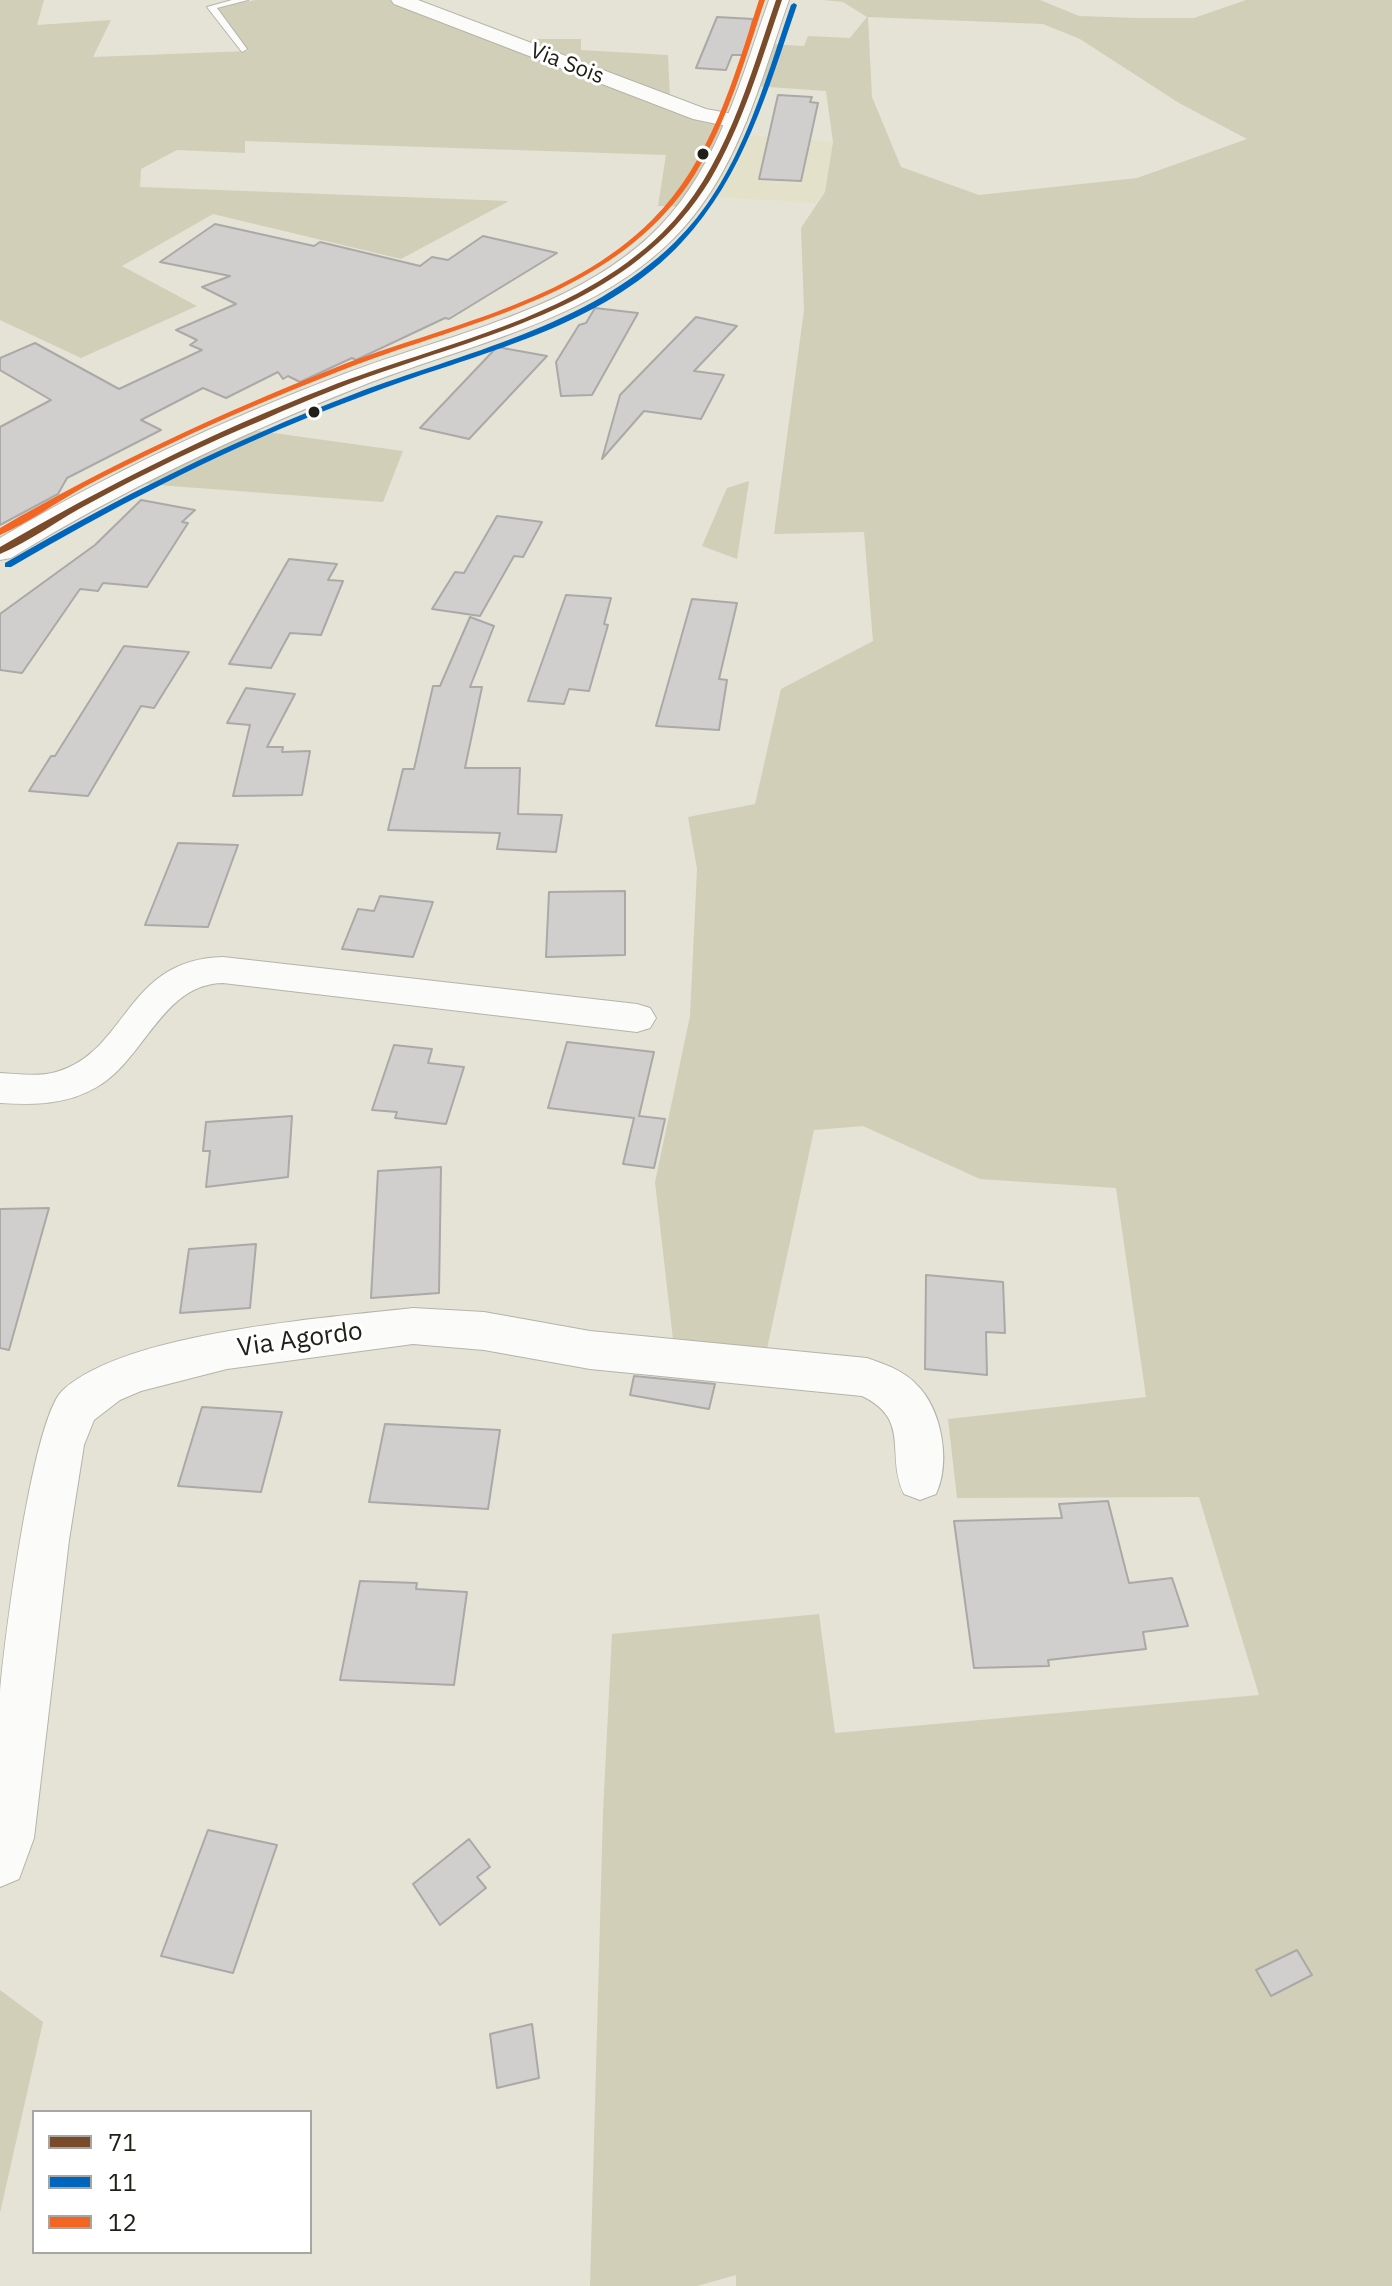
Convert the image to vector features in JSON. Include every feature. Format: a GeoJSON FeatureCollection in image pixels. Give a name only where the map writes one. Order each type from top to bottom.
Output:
{"type":"FeatureCollection","features":[{"type":"Feature","properties":{"kind":"main road","name":"Via Sois"},"geometry":{"type":"LineString","coordinates":[[401,0],[679,106],[736,121]]}},
{"type":"Feature","properties":{"kind":"main road"},"geometry":{"type":"LineString","coordinates":[[0,551],[87,497],[163,459],[359,378],[546,307],[610,276],[644,253],[679,217],[699,189],[736,121],[756,74],[779,0]]}},
{"type":"Feature","properties":{"kind":"street"},"geometry":{"type":"LineString","coordinates":[[0,1088],[44,1089],[61,1086],[86,1075],[117,1049],[176,982],[189,974],[206,971],[223,970],[637,1018]]}},
{"type":"Feature","properties":{"kind":"street","name":"Via Agordo"},"geometry":{"type":"LineString","coordinates":[[0,1860],[7,1838],[45,1540],[61,1445],[76,1407],[120,1378],[227,1350],[413,1326],[484,1331],[590,1350],[867,1377],[902,1395],[912,1412],[919,1432],[920,1479]]}},
{"type":"Feature","properties":{"kind":"lane"},"geometry":{"type":"LineString","coordinates":[[242,49],[211,7],[244,0]]}},
{"type":"Feature","properties":{"kind":"shaded area"},"geometry":{"type":"Polygon","coordinates":[[[0,0],[44,0],[37,25],[111,20],[93,57],[248,51],[217,7],[256,0],[402,0],[519,50],[532,39],[581,39],[581,50],[668,55],[670,99],[743,121],[695,207],[658,206],[666,155],[245,141],[245,153],[177,150],[141,169],[140,187],[509,201],[401,259],[213,214],[122,266],[197,306],[81,358],[0,320],[0,0]]]}},
{"type":"Feature","properties":{"kind":"shaded area"},"geometry":{"type":"Polygon","coordinates":[[[823,0],[1040,0],[1079,16],[1194,18],[1246,0],[1392,0],[1392,2286],[736,2286],[736,2275],[697,2286],[590,2286],[603,1812],[612,1634],[819,1614],[835,1733],[1259,1695],[1199,1497],[957,1498],[948,1419],[1146,1397],[1116,1188],[980,1179],[863,1126],[814,1130],[765,1358],[674,1348],[655,1182],[690,1016],[697,869],[688,817],[755,804],[781,689],[873,641],[864,532],[774,534],[804,310],[801,228],[825,192],[833,142],[826,91],[755,86],[770,44],[804,46],[808,36],[850,38],[867,17],[843,2],[823,0]],[[868,17],[872,97],[901,167],[979,195],[1137,178],[1247,139],[1179,103],[1080,39],[1043,24],[868,17]]]}},
{"type":"Feature","properties":{"kind":"shaded area"},"geometry":{"type":"Polygon","coordinates":[[[736,134],[833,142],[825,192],[816,203],[701,196],[736,134]]]}},
{"type":"Feature","properties":{"kind":"shaded area"},"geometry":{"type":"Polygon","coordinates":[[[252,430],[403,451],[383,502],[132,483],[252,430]]]}},
{"type":"Feature","properties":{"kind":"shaded area"},"geometry":{"type":"Polygon","coordinates":[[[749,481],[737,559],[702,546],[727,488],[749,481]]]}},
{"type":"Feature","properties":{"kind":"shaded area"},"geometry":{"type":"Polygon","coordinates":[[[0,1990],[43,2022],[0,2213],[0,1990]]]}},
{"type":"Feature","properties":{"kind":"building"},"geometry":{"type":"Polygon","coordinates":[[[717,17],[753,19],[745,55],[732,55],[726,70],[696,68],[717,17]]]}},
{"type":"Feature","properties":{"kind":"building"},"geometry":{"type":"Polygon","coordinates":[[[778,95],[812,97],[810,102],[818,103],[801,181],[759,179],[778,95]]]}},
{"type":"Feature","properties":{"kind":"building"},"geometry":{"type":"Polygon","coordinates":[[[215,224],[314,246],[320,242],[420,266],[432,257],[448,260],[483,236],[557,253],[449,319],[445,318],[356,360],[352,358],[300,382],[288,376],[283,379],[278,372],[226,398],[203,388],[141,420],[161,430],[67,478],[58,494],[0,525],[0,427],[51,400],[0,370],[0,358],[35,343],[119,389],[202,350],[190,345],[197,340],[176,330],[236,304],[202,287],[230,276],[160,262],[215,224]]]}},
{"type":"Feature","properties":{"kind":"building"},"geometry":{"type":"Polygon","coordinates":[[[595,308],[638,313],[592,395],[561,396],[556,362],[579,325],[586,323],[595,308]]]}},
{"type":"Feature","properties":{"kind":"building"},"geometry":{"type":"Polygon","coordinates":[[[696,317],[737,326],[694,371],[724,375],[701,419],[644,411],[602,459],[620,395],[696,317]]]}},
{"type":"Feature","properties":{"kind":"building"},"geometry":{"type":"Polygon","coordinates":[[[497,347],[547,356],[469,439],[420,428],[497,347]]]}},
{"type":"Feature","properties":{"kind":"building"},"geometry":{"type":"Polygon","coordinates":[[[141,500],[195,510],[182,522],[188,523],[147,587],[103,583],[98,591],[80,589],[22,673],[0,670],[0,614],[95,545],[141,500]]]}},
{"type":"Feature","properties":{"kind":"building"},"geometry":{"type":"Polygon","coordinates":[[[497,516],[542,522],[523,557],[514,556],[480,616],[432,609],[455,572],[464,573],[497,516]]]}},
{"type":"Feature","properties":{"kind":"building"},"geometry":{"type":"Polygon","coordinates":[[[289,559],[337,564],[328,580],[343,581],[321,635],[290,633],[271,668],[229,664],[289,559]]]}},
{"type":"Feature","properties":{"kind":"building"},"geometry":{"type":"Polygon","coordinates":[[[566,595],[611,598],[604,624],[608,625],[589,691],[569,689],[564,704],[528,701],[566,595]]]}},
{"type":"Feature","properties":{"kind":"building"},"geometry":{"type":"Polygon","coordinates":[[[692,599],[737,603],[719,679],[727,680],[719,730],[656,726],[692,599]]]}},
{"type":"Feature","properties":{"kind":"building"},"geometry":{"type":"Polygon","coordinates":[[[470,617],[494,626],[470,687],[482,687],[465,768],[520,768],[518,814],[562,815],[556,852],[497,849],[500,833],[388,830],[403,769],[414,769],[433,686],[440,686],[470,617]]]}},
{"type":"Feature","properties":{"kind":"building"},"geometry":{"type":"Polygon","coordinates":[[[124,646],[189,652],[154,708],[141,706],[88,796],[29,791],[51,756],[55,756],[124,646]]]}},
{"type":"Feature","properties":{"kind":"building"},"geometry":{"type":"Polygon","coordinates":[[[246,688],[295,694],[267,747],[283,747],[282,752],[310,751],[302,795],[233,796],[250,725],[227,723],[246,688]]]}},
{"type":"Feature","properties":{"kind":"building"},"geometry":{"type":"Polygon","coordinates":[[[178,843],[238,845],[208,927],[145,925],[178,843]]]}},
{"type":"Feature","properties":{"kind":"building"},"geometry":{"type":"Polygon","coordinates":[[[625,891],[625,955],[546,957],[549,892],[625,891]]]}},
{"type":"Feature","properties":{"kind":"building"},"geometry":{"type":"Polygon","coordinates":[[[380,896],[433,902],[413,957],[342,949],[358,909],[374,911],[380,896]]]}},
{"type":"Feature","properties":{"kind":"building"},"geometry":{"type":"Polygon","coordinates":[[[567,1042],[654,1052],[639,1116],[665,1119],[654,1168],[623,1164],[634,1118],[548,1108],[567,1042]]]}},
{"type":"Feature","properties":{"kind":"building"},"geometry":{"type":"Polygon","coordinates":[[[394,1045],[432,1049],[428,1063],[464,1067],[446,1124],[395,1118],[397,1112],[372,1110],[394,1045]]]}},
{"type":"Feature","properties":{"kind":"building"},"geometry":{"type":"Polygon","coordinates":[[[292,1116],[288,1177],[206,1187],[210,1151],[203,1151],[206,1122],[292,1116]]]}},
{"type":"Feature","properties":{"kind":"building"},"geometry":{"type":"Polygon","coordinates":[[[441,1167],[439,1293],[371,1298],[378,1171],[441,1167]]]}},
{"type":"Feature","properties":{"kind":"building"},"geometry":{"type":"Polygon","coordinates":[[[49,1208],[9,1350],[0,1348],[0,1209],[49,1208]]]}},
{"type":"Feature","properties":{"kind":"building"},"geometry":{"type":"Polygon","coordinates":[[[256,1244],[250,1308],[180,1313],[189,1249],[256,1244]]]}},
{"type":"Feature","properties":{"kind":"building"},"geometry":{"type":"Polygon","coordinates":[[[926,1275],[1003,1282],[1005,1333],[986,1332],[987,1375],[925,1369],[926,1275]]]}},
{"type":"Feature","properties":{"kind":"building"},"geometry":{"type":"Polygon","coordinates":[[[634,1376],[715,1384],[709,1409],[630,1395],[634,1376]]]}},
{"type":"Feature","properties":{"kind":"building"},"geometry":{"type":"Polygon","coordinates":[[[202,1407],[282,1412],[261,1492],[178,1486],[202,1407]]]}},
{"type":"Feature","properties":{"kind":"building"},"geometry":{"type":"Polygon","coordinates":[[[385,1424],[500,1430],[488,1509],[369,1502],[385,1424]]]}},
{"type":"Feature","properties":{"kind":"building"},"geometry":{"type":"Polygon","coordinates":[[[1108,1501],[1129,1583],[1172,1578],[1188,1626],[1143,1632],[1146,1649],[1048,1660],[1049,1666],[974,1668],[954,1521],[1062,1518],[1059,1504],[1108,1501]]]}},
{"type":"Feature","properties":{"kind":"building"},"geometry":{"type":"Polygon","coordinates":[[[360,1581],[417,1583],[416,1589],[467,1592],[454,1685],[340,1680],[360,1581]]]}},
{"type":"Feature","properties":{"kind":"building"},"geometry":{"type":"Polygon","coordinates":[[[208,1830],[277,1845],[233,1973],[161,1956],[208,1830]]]}},
{"type":"Feature","properties":{"kind":"building"},"geometry":{"type":"Polygon","coordinates":[[[469,1839],[490,1867],[477,1877],[486,1888],[440,1925],[413,1884],[469,1839]]]}},
{"type":"Feature","properties":{"kind":"building"},"geometry":{"type":"Polygon","coordinates":[[[1297,1950],[1312,1975],[1271,1996],[1256,1970],[1297,1950]]]}},
{"type":"Feature","properties":{"kind":"building"},"geometry":{"type":"Polygon","coordinates":[[[532,2024],[539,2078],[497,2088],[490,2034],[532,2024]]]}},
{"type":"Feature","properties":{"kind":"transit line","name":"12"},"geometry":{"type":"LineString","coordinates":[[0,532],[125,463],[212,422],[344,367],[508,310],[548,293],[622,250],[654,222],[693,173],[721,117],[762,0]]}},
{"type":"Feature","properties":{"kind":"transit line","name":"71"},"geometry":{"type":"LineString","coordinates":[[0,551],[128,479],[217,437],[353,380],[477,338],[560,305],[599,285],[635,261],[667,232],[688,207],[722,152],[779,0]]}},
{"type":"Feature","properties":{"kind":"transit line","name":"11"},"geometry":{"type":"LineString","coordinates":[[8,565],[135,494],[223,452],[357,395],[526,336],[608,297],[645,273],[678,243],[719,190],[749,131],[794,5]]}}]}
